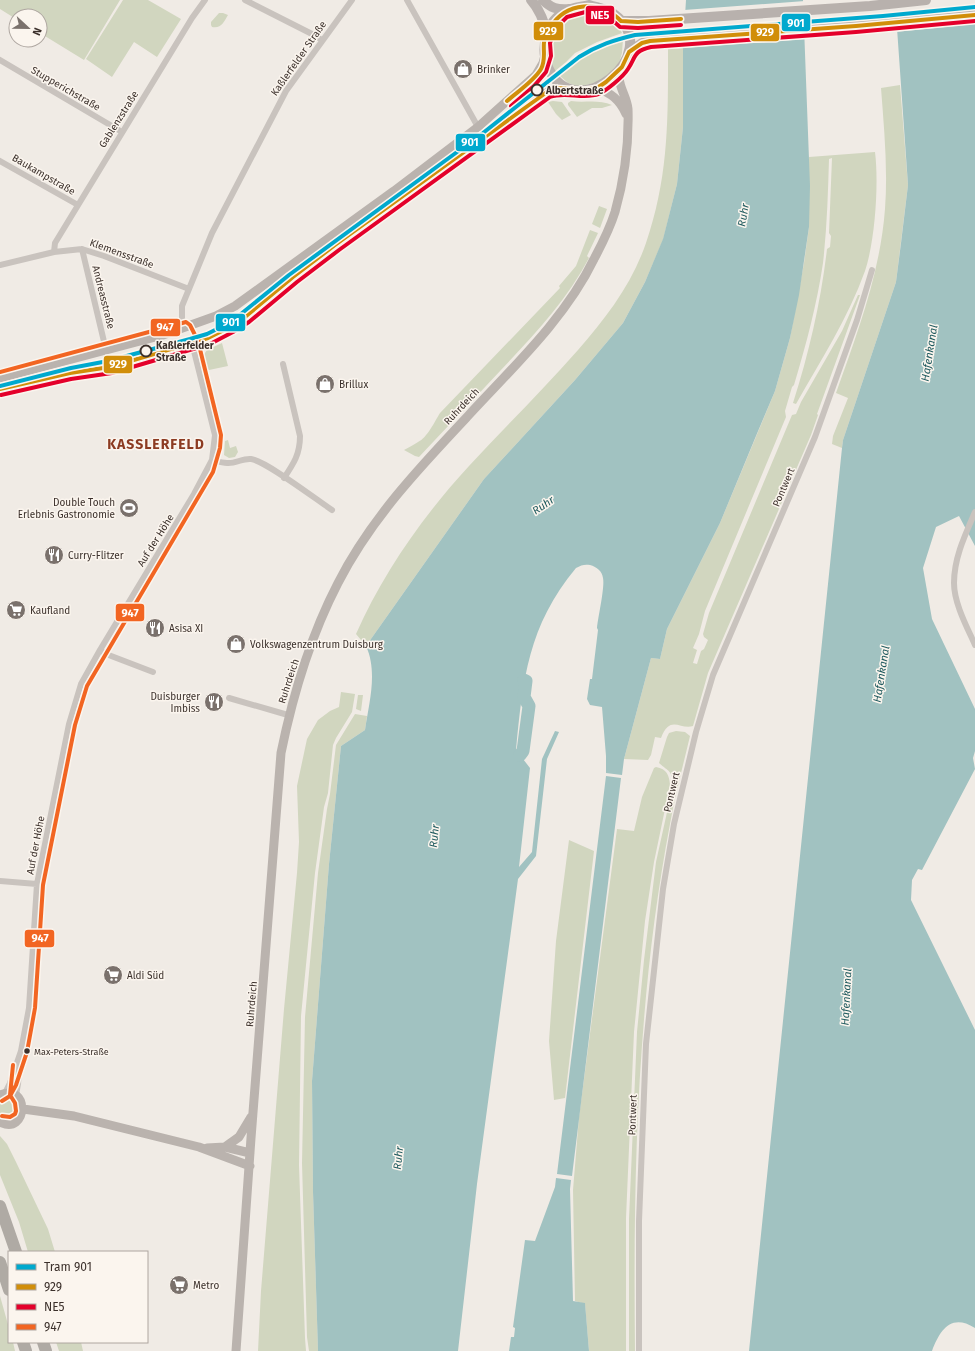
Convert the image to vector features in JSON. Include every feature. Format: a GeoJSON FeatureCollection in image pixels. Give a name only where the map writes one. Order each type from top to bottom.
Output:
{"type":"FeatureCollection","features":[{"type":"Feature","properties":{"kind":"highway"},"geometry":{"type":"LineString","coordinates":[[0,1206],[16,1251]]}},
{"type":"Feature","properties":{"kind":"highway"},"geometry":{"type":"LineString","coordinates":[[0,1262],[8,1287]]}},
{"type":"Feature","properties":{"kind":"main road"},"geometry":{"type":"LineString","coordinates":[[531,0],[543,18],[547,34]]}},
{"type":"Feature","properties":{"kind":"main road"},"geometry":{"type":"LineString","coordinates":[[543,0],[549,6],[557,10],[589,5],[614,14],[622,21],[628,32],[630,52]]}},
{"type":"Feature","properties":{"kind":"main road"},"geometry":{"type":"LineString","coordinates":[[622,21],[649,21],[854,7],[926,0]]}},
{"type":"Feature","properties":{"kind":"main road"},"geometry":{"type":"LineString","coordinates":[[570,9],[555,20],[544,42],[548,67],[553,76],[564,86],[572,89]]}},
{"type":"Feature","properties":{"kind":"main road"},"geometry":{"type":"LineString","coordinates":[[0,389],[70,373],[110,366],[192,344],[230,327],[245,317],[335,245],[547,92],[557,88],[590,90],[597,88],[622,67],[630,52],[642,43],[975,15]]}},
{"type":"Feature","properties":{"kind":"main road"},"geometry":{"type":"LineString","coordinates":[[0,378],[185,328],[221,314],[235,306],[394,191],[478,127],[536,75],[541,69],[545,55]]}},
{"type":"Feature","properties":{"kind":"main road","name":"Ruhrdeich"},"geometry":{"type":"LineString","coordinates":[[236,1351],[281,753],[288,715],[321,618],[338,582],[364,539],[395,497],[427,459],[527,352],[564,309],[583,281],[595,258],[614,212],[622,177],[627,143],[628,117],[626,99],[620,83],[622,67]]}},
{"type":"Feature","properties":{"kind":"main road"},"geometry":{"type":"LineString","coordinates":[[597,88],[607,91],[618,100],[628,117]]}},
{"type":"Feature","properties":{"kind":"main road"},"geometry":{"type":"LineString","coordinates":[[185,328],[192,344]]}},
{"type":"Feature","properties":{"kind":"main road"},"geometry":{"type":"LineString","coordinates":[[0,1122],[6,1124],[13,1123],[20,1117],[23,1109],[20,1099],[16,1096],[3,1094]]}},
{"type":"Feature","properties":{"kind":"main road"},"geometry":{"type":"LineString","coordinates":[[23,1109],[74,1116],[203,1148],[250,1166]]}},
{"type":"Feature","properties":{"kind":"main road"},"geometry":{"type":"LineString","coordinates":[[225,1147],[239,1137],[253,1114]]}},
{"type":"Feature","properties":{"kind":"main road"},"geometry":{"type":"LineString","coordinates":[[203,1148],[225,1147],[250,1153]]}},
{"type":"Feature","properties":{"kind":"street","name":"Gablenzstraße"},"geometry":{"type":"LineString","coordinates":[[54,252],[55,243],[122,132],[205,0]]}},
{"type":"Feature","properties":{"kind":"street"},"geometry":{"type":"LineString","coordinates":[[245,0],[322,40]]}},
{"type":"Feature","properties":{"kind":"street","name":"Kaßlerfelder Straße"},"geometry":{"type":"LineString","coordinates":[[185,328],[182,318],[182,306],[212,233],[286,91],[352,0]]}},
{"type":"Feature","properties":{"kind":"street"},"geometry":{"type":"LineString","coordinates":[[407,0],[478,127],[485,136]]}},
{"type":"Feature","properties":{"kind":"street","name":"Stupperichstraße"},"geometry":{"type":"LineString","coordinates":[[0,60],[122,132]]}},
{"type":"Feature","properties":{"kind":"street","name":"Baukampstraße"},"geometry":{"type":"LineString","coordinates":[[0,161],[78,205]]}},
{"type":"Feature","properties":{"kind":"street","name":"Klemensstraße"},"geometry":{"type":"LineString","coordinates":[[0,265],[54,252],[82,249],[189,289]]}},
{"type":"Feature","properties":{"kind":"street","name":"Andreasstraße"},"geometry":{"type":"LineString","coordinates":[[82,249],[106,350]]}},
{"type":"Feature","properties":{"kind":"street","name":"Pontwert"},"geometry":{"type":"LineString","coordinates":[[639,1351],[639,1220],[646,1044],[663,889],[674,824],[694,740],[713,675],[815,437],[857,320],[872,270]]}},
{"type":"Feature","properties":{"kind":"street","name":"Auf der Höhe"},"geometry":{"type":"LineString","coordinates":[[16,1096],[21,1051],[29,1008],[37,884],[69,724],[81,684],[182,514],[212,460],[214,435],[192,344]]}},
{"type":"Feature","properties":{"kind":"street"},"geometry":{"type":"LineString","coordinates":[[283,364],[300,436],[300,448],[295,462],[284,478]]}},
{"type":"Feature","properties":{"kind":"street"},"geometry":{"type":"LineString","coordinates":[[212,460],[227,464],[251,459],[269,468],[332,510]]}},
{"type":"Feature","properties":{"kind":"street"},"geometry":{"type":"LineString","coordinates":[[975,512],[964,537],[956,563],[954,584],[960,611],[975,645]]}},
{"type":"Feature","properties":{"kind":"street"},"geometry":{"type":"LineString","coordinates":[[100,650],[106,654],[153,672]]}},
{"type":"Feature","properties":{"kind":"street"},"geometry":{"type":"LineString","coordinates":[[229,698],[288,715]]}},
{"type":"Feature","properties":{"kind":"street"},"geometry":{"type":"LineString","coordinates":[[0,881],[37,884]]}},
{"type":"Feature","properties":{"kind":"street","name":"Auf der Höhe"},"geometry":{"type":"LineString","coordinates":[[3,1094],[10,1083],[21,1051]]}},
{"type":"Feature","properties":{"kind":"green space"},"geometry":{"type":"Polygon","coordinates":[[[0,0],[120,0],[84,60],[48,38],[48,8],[8,8],[8,14],[0,9],[0,0]]]}},
{"type":"Feature","properties":{"kind":"green space"},"geometry":{"type":"Polygon","coordinates":[[[123,0],[148,0],[181,19],[157,57],[134,42],[112,77],[86,59],[123,0]]]}},
{"type":"Feature","properties":{"kind":"green space"},"geometry":{"type":"Polygon","coordinates":[[[587,10],[608,16],[616,23],[622,33],[597,42],[575,53],[555,71],[551,60],[550,49],[554,32],[559,24],[567,18],[576,13],[587,10]]]}},
{"type":"Feature","properties":{"kind":"green space"},"geometry":{"type":"Polygon","coordinates":[[[219,13],[228,15],[220,26],[212,27],[211,22],[219,13]]]}},
{"type":"Feature","properties":{"kind":"green space"},"geometry":{"type":"Polygon","coordinates":[[[623,39],[622,53],[619,63],[603,80],[580,87],[568,83],[559,75],[574,63],[589,54],[613,42],[623,39]]]}},
{"type":"Feature","properties":{"kind":"green space"},"geometry":{"type":"Polygon","coordinates":[[[683,48],[683,127],[677,184],[663,240],[645,282],[623,323],[575,380],[484,479],[366,646],[356,634],[391,567],[420,525],[469,466],[565,365],[588,338],[617,300],[633,273],[646,243],[654,218],[663,170],[666,147],[668,99],[668,49],[683,48]]]}},
{"type":"Feature","properties":{"kind":"green space"},"geometry":{"type":"Polygon","coordinates":[[[900,85],[908,185],[896,282],[843,440],[842,448],[832,444],[833,436],[848,398],[836,393],[873,280],[885,209],[886,164],[881,88],[900,85]]]}},
{"type":"Feature","properties":{"kind":"green space"},"geometry":{"type":"Polygon","coordinates":[[[571,101],[597,102],[612,105],[602,108],[592,108],[577,117],[568,105],[571,101]]]}},
{"type":"Feature","properties":{"kind":"green space"},"geometry":{"type":"Polygon","coordinates":[[[548,102],[562,102],[571,115],[562,120],[548,102]]]}},
{"type":"Feature","properties":{"kind":"green space"},"geometry":{"type":"Polygon","coordinates":[[[875,152],[877,180],[874,229],[865,271],[851,305],[796,404],[793,403],[818,307],[827,249],[830,247],[831,236],[829,233],[832,158],[829,159],[828,198],[823,263],[807,340],[785,411],[786,417],[705,611],[699,634],[693,648],[697,650],[693,663],[697,664],[701,651],[704,649],[708,640],[703,634],[709,613],[792,415],[796,414],[801,402],[842,331],[858,295],[860,295],[817,414],[818,415],[811,435],[708,673],[693,726],[688,727],[676,724],[668,727],[664,731],[661,738],[655,737],[651,755],[648,760],[624,759],[651,658],[660,659],[667,629],[720,523],[775,391],[790,338],[804,263],[809,227],[809,157],[875,152]]]}},
{"type":"Feature","properties":{"kind":"green space"},"geometry":{"type":"Polygon","coordinates":[[[599,206],[607,209],[600,228],[592,224],[599,206]]]}},
{"type":"Feature","properties":{"kind":"green space"},"geometry":{"type":"Polygon","coordinates":[[[590,230],[598,233],[587,256],[589,258],[571,288],[549,317],[419,457],[404,450],[425,437],[440,413],[560,288],[559,286],[576,266],[590,230]]]}},
{"type":"Feature","properties":{"kind":"green space"},"geometry":{"type":"Polygon","coordinates":[[[222,343],[228,366],[209,370],[207,369],[203,356],[207,350],[222,343]]]}},
{"type":"Feature","properties":{"kind":"green space"},"geometry":{"type":"Polygon","coordinates":[[[228,440],[230,448],[236,446],[238,452],[235,457],[229,458],[224,455],[225,441],[228,440]]]}},
{"type":"Feature","properties":{"kind":"green space"},"geometry":{"type":"Polygon","coordinates":[[[341,692],[355,694],[352,712],[333,745],[328,793],[324,807],[315,873],[301,1016],[299,1165],[306,1351],[258,1351],[261,1291],[284,1009],[297,873],[299,842],[297,786],[307,739],[318,720],[330,711],[339,707],[341,692]]]}},
{"type":"Feature","properties":{"kind":"green space"},"geometry":{"type":"Polygon","coordinates":[[[358,695],[363,695],[361,711],[356,709],[358,695]]]}},
{"type":"Feature","properties":{"kind":"green space"},"geometry":{"type":"Polygon","coordinates":[[[355,714],[367,716],[365,730],[341,746],[329,864],[312,1081],[313,1192],[318,1351],[309,1351],[307,1337],[302,1163],[305,1017],[318,873],[336,745],[355,714]]]}},
{"type":"Feature","properties":{"kind":"green space"},"geometry":{"type":"Polygon","coordinates":[[[676,731],[685,732],[690,736],[670,824],[650,955],[639,1086],[636,1153],[635,1351],[629,1351],[629,1219],[637,1032],[656,862],[673,785],[671,774],[659,763],[669,733],[676,731]]]}},
{"type":"Feature","properties":{"kind":"green space"},"geometry":{"type":"Polygon","coordinates":[[[656,767],[663,769],[667,773],[670,785],[654,862],[645,921],[634,1032],[626,1218],[626,1351],[589,1351],[585,1304],[575,1301],[573,1190],[579,1117],[617,829],[634,831],[642,797],[654,768],[656,767]]]}},
{"type":"Feature","properties":{"kind":"green space"},"geometry":{"type":"Polygon","coordinates":[[[569,840],[594,851],[565,1098],[554,1100],[549,1041],[556,941],[569,840]]]}},
{"type":"Feature","properties":{"kind":"green space"},"geometry":{"type":"Polygon","coordinates":[[[4,1099],[12,1099],[17,1104],[17,1112],[12,1117],[4,1117],[-1,1112],[-1,1104],[4,1099]]]}},
{"type":"Feature","properties":{"kind":"green space"},"geometry":{"type":"Polygon","coordinates":[[[0,1136],[7,1144],[48,1229],[55,1251],[28,1251],[19,1222],[0,1175],[0,1136]]]}},
{"type":"Feature","properties":{"kind":"green space"},"geometry":{"type":"Polygon","coordinates":[[[0,1296],[8,1324],[8,1343],[13,1343],[15,1351],[0,1351],[0,1296]]]}},
{"type":"Feature","properties":{"kind":"green space"},"geometry":{"type":"Polygon","coordinates":[[[56,1343],[81,1343],[83,1351],[59,1351],[56,1343]]]}},
{"type":"Feature","properties":{"kind":"water","name":"Ruhr"},"geometry":{"type":"Polygon","coordinates":[[[686,0],[803,0],[810,186],[809,227],[799,295],[790,338],[775,391],[720,523],[667,629],[660,659],[651,658],[624,759],[622,775],[606,773],[602,707],[590,705],[587,699],[590,679],[592,679],[603,588],[602,576],[597,568],[590,565],[581,565],[576,568],[547,611],[538,632],[525,677],[516,750],[530,768],[519,867],[532,852],[542,759],[555,731],[559,732],[547,759],[536,856],[518,879],[477,1184],[458,1351],[318,1351],[313,1192],[312,1081],[329,864],[341,746],[365,730],[372,688],[370,656],[366,646],[484,479],[575,380],[623,323],[645,282],[663,239],[677,184],[683,127],[683,48],[686,0]]]}},
{"type":"Feature","properties":{"kind":"water","name":"Hafenkanal"},"geometry":{"type":"Polygon","coordinates":[[[975,0],[975,546],[959,516],[936,527],[923,568],[932,619],[975,709],[975,751],[973,758],[975,769],[922,870],[918,869],[912,880],[911,900],[975,1030],[975,1328],[959,1322],[953,1323],[948,1326],[939,1336],[932,1351],[749,1351],[843,440],[896,282],[908,185],[897,28],[975,0]]]}},
{"type":"Feature","properties":{"kind":"water"},"geometry":{"type":"Polygon","coordinates":[[[606,776],[621,778],[572,1176],[557,1174],[606,776]]]}},
{"type":"Feature","properties":{"kind":"water"},"geometry":{"type":"Polygon","coordinates":[[[556,1178],[571,1180],[573,1301],[585,1303],[589,1351],[509,1351],[511,1337],[514,1337],[515,1328],[513,1327],[525,1240],[535,1241],[555,1187],[556,1178]]]}},
{"type":"Feature","properties":{"kind":"pier"},"geometry":{"type":"Polygon","coordinates":[[[905,0],[975,0],[975,24],[895,32],[896,26],[907,25],[905,0]]]}},
{"type":"Feature","properties":{"kind":"pier"},"geometry":{"type":"Polygon","coordinates":[[[805,1],[806,39],[682,48],[684,10],[805,1]]]}},
{"type":"Feature","properties":{"kind":"waterway"},"geometry":{"type":"LineString","coordinates":[[520,755],[523,751],[529,706],[524,697],[526,681],[524,680]]}},
{"type":"Feature","properties":{"kind":"tram line","name":"901"},"geometry":{"type":"LineString","coordinates":[[0,386],[71,368],[108,361],[190,339],[207,334],[231,322],[289,275],[483,133],[579,57],[606,43],[635,35],[883,16],[975,7]]}},
{"type":"Feature","properties":{"kind":"transit line","name":"929"},"geometry":{"type":"LineString","coordinates":[[507,101],[530,82],[541,69],[544,56],[544,42],[550,28],[557,19],[574,8],[584,6],[603,9],[613,14],[621,21],[638,22],[681,19]]}},
{"type":"Feature","properties":{"kind":"transit line","name":"NE5"},"geometry":{"type":"LineString","coordinates":[[511,106],[534,86],[546,72],[551,56],[550,43],[552,37],[560,24],[567,17],[589,11],[611,19],[620,27],[638,28],[681,25]]}},
{"type":"Feature","properties":{"kind":"transit line","name":"929"},"geometry":{"type":"LineString","coordinates":[[0,389],[70,373],[110,367],[208,338],[230,327],[245,317],[293,277],[335,245],[547,92],[557,88],[582,90],[597,88],[622,67],[629,52],[642,43],[650,41],[856,26],[975,15]]}},
{"type":"Feature","properties":{"kind":"transit line","name":"NE5"},"geometry":{"type":"LineString","coordinates":[[1,395],[71,379],[112,373],[210,344],[233,332],[249,322],[297,282],[339,250],[550,97],[556,95],[593,96],[599,94],[622,76],[641,50],[651,47],[856,32],[975,21]]}},
{"type":"Feature","properties":{"kind":"transit line","name":"947"},"geometry":{"type":"LineString","coordinates":[[0,372],[186,322],[190,325],[198,341],[221,435],[220,448],[213,472],[87,686],[75,725],[43,885],[35,1008],[27,1052],[16,1085],[10,1096],[2,1101]]}},
{"type":"Feature","properties":{"kind":"transit line","name":"947"},"geometry":{"type":"LineString","coordinates":[[2,1116],[10,1117],[15,1114],[16,1111],[15,1103],[10,1095],[13,1065]]}},
{"type":"Feature","properties":{"kind":"place","name":"Brinker"},"geometry":{"type":"Point","coordinates":[463,69]}},
{"type":"Feature","properties":{"kind":"place","name":"Albertstraße"},"geometry":{"type":"Point","coordinates":[537,90]}},
{"type":"Feature","properties":{"kind":"place","name":"Kaßlerfelder Straße"},"geometry":{"type":"Point","coordinates":[146,351]}},
{"type":"Feature","properties":{"kind":"place","name":"Brillux"},"geometry":{"type":"Point","coordinates":[325,384]}},
{"type":"Feature","properties":{"kind":"place","name":"Double Touch Erlebnis Gastronomie"},"geometry":{"type":"Point","coordinates":[129,508]}},
{"type":"Feature","properties":{"kind":"place","name":"Curry-Flitzer"},"geometry":{"type":"Point","coordinates":[54,555]}},
{"type":"Feature","properties":{"kind":"place","name":"Kaufland"},"geometry":{"type":"Point","coordinates":[16,610]}},
{"type":"Feature","properties":{"kind":"place","name":"Asisa XI"},"geometry":{"type":"Point","coordinates":[155,628]}},
{"type":"Feature","properties":{"kind":"place","name":"Volkswagenzentrum Duisburg"},"geometry":{"type":"Point","coordinates":[236,644]}},
{"type":"Feature","properties":{"kind":"place","name":"Duisburger Imbiss"},"geometry":{"type":"Point","coordinates":[214,702]}},
{"type":"Feature","properties":{"kind":"place","name":"Aldi Süd"},"geometry":{"type":"Point","coordinates":[113,975]}},
{"type":"Feature","properties":{"kind":"place","name":"Max-Peters-Straße"},"geometry":{"type":"Point","coordinates":[27,1051]}},
{"type":"Feature","properties":{"kind":"place","name":"Metro"},"geometry":{"type":"Point","coordinates":[179,1285]}},
{"type":"Feature","properties":{"kind":"district","name":"KASSLERFELD"},"geometry":{"type":"Point","coordinates":[156,444]}}]}
